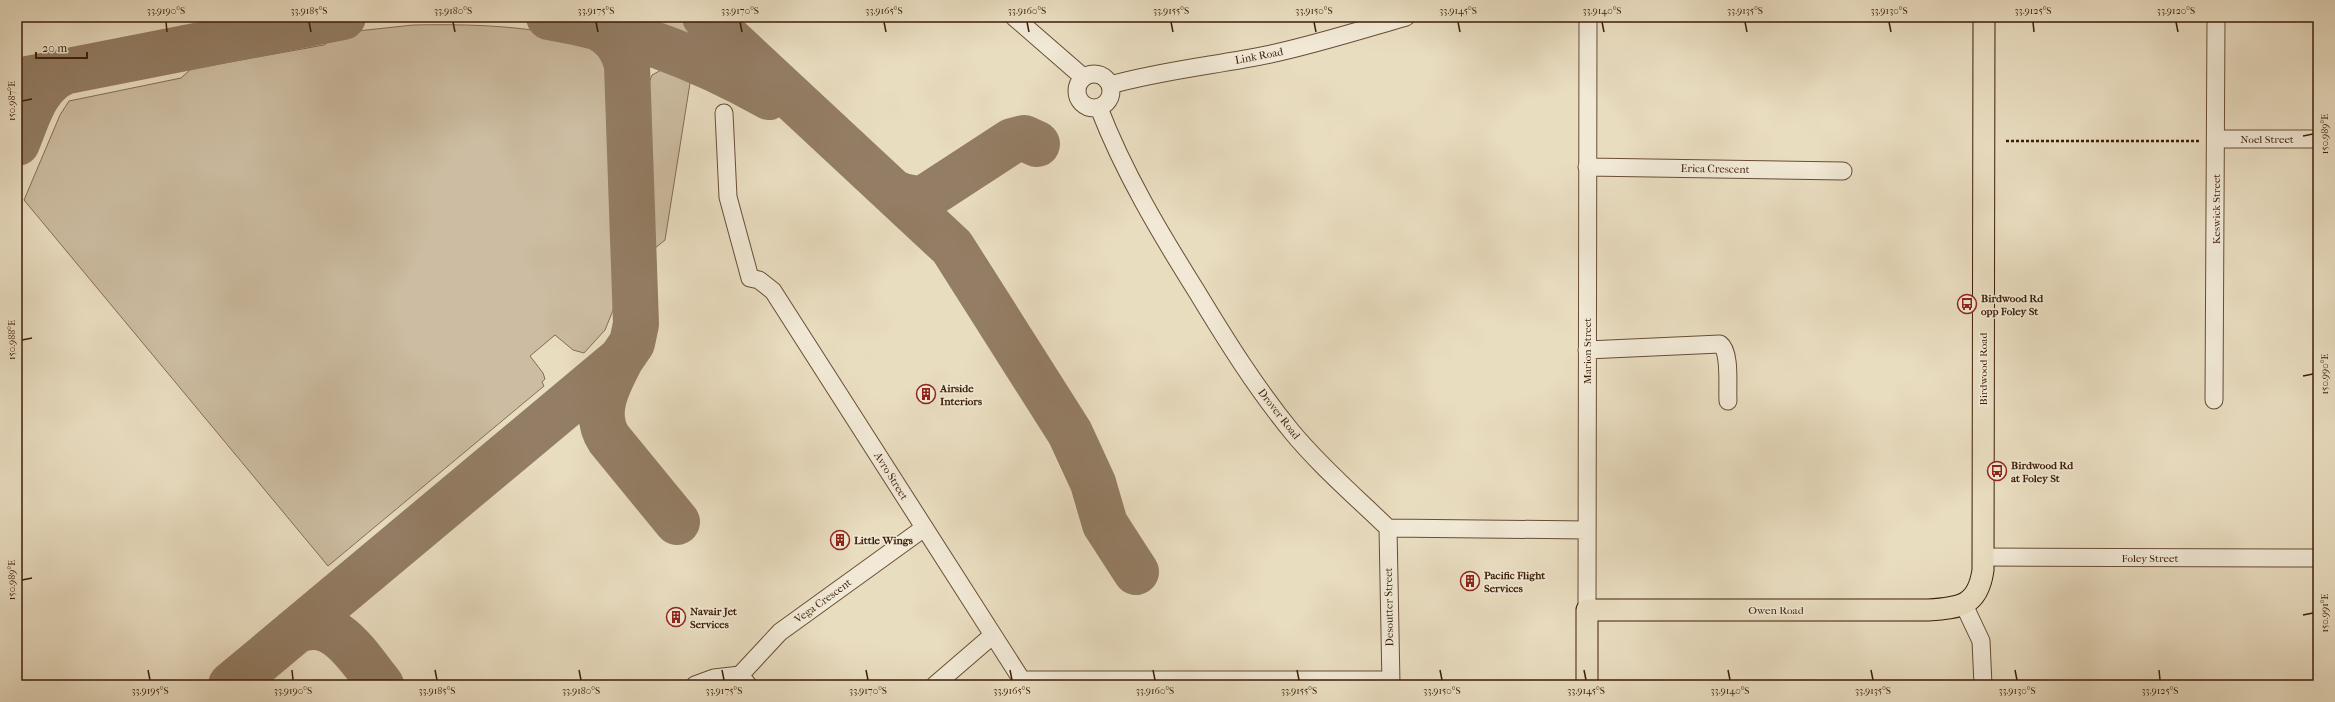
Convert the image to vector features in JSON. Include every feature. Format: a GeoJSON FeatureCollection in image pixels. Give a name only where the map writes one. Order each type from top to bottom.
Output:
{"type":"FeatureCollection","features":[{"type":"Feature","properties":{"kind":"main road","name":"Birdwood Road"},"geometry":{"type":"LineString","coordinates":[[1964,605],[1973,599],[1979,591],[1983,570],[1984,17]]}},
{"type":"Feature","properties":{"kind":"main road","name":"Owen Road"},"geometry":{"type":"LineString","coordinates":[[1587,610],[1928,610],[1964,605]]}},
{"type":"Feature","properties":{"kind":"main road","name":"Marion Street"},"geometry":{"type":"LineString","coordinates":[[1587,610],[1587,685]]}},
{"type":"Feature","properties":{"kind":"street"},"geometry":{"type":"LineString","coordinates":[[1014,17],[1083,76],[1098,74],[1103,76],[1110,85],[1111,90],[1108,101],[1099,108],[1087,107],[1078,100],[1076,88],[1083,76]]}},
{"type":"Feature","properties":{"kind":"street","name":"Link Road"},"geometry":{"type":"LineString","coordinates":[[1110,85],[1134,78],[1271,54],[1330,40],[1406,17]]}},
{"type":"Feature","properties":{"kind":"street","name":"Marion Street"},"geometry":{"type":"LineString","coordinates":[[1587,610],[1588,17]]}},
{"type":"Feature","properties":{"kind":"street","name":"Keswick Street"},"geometry":{"type":"LineString","coordinates":[[2214,400],[2216,17]]}},
{"type":"Feature","properties":{"kind":"street","name":"Drover Road"},"geometry":{"type":"LineString","coordinates":[[1099,108],[1129,177],[1178,262],[1232,349],[1261,392],[1292,433],[1388,528]]}},
{"type":"Feature","properties":{"kind":"street","name":"Avro Street"},"geometry":{"type":"LineString","coordinates":[[724,113],[728,197],[750,278],[760,280],[773,291],[1023,682]]}},
{"type":"Feature","properties":{"kind":"street","name":"Noel Street"},"geometry":{"type":"LineString","coordinates":[[2216,139],[2318,139]]}},
{"type":"Feature","properties":{"kind":"street","name":"Erica Crescent"},"geometry":{"type":"LineString","coordinates":[[1587,167],[1843,171]]}},
{"type":"Feature","properties":{"kind":"street"},"geometry":{"type":"LineString","coordinates":[[1587,350],[1720,344],[1725,350],[1726,357],[1728,401]]}},
{"type":"Feature","properties":{"kind":"street","name":"Vega Crescent"},"geometry":{"type":"LineString","coordinates":[[744,680],[780,632],[924,528]]}},
{"type":"Feature","properties":{"kind":"street"},"geometry":{"type":"LineString","coordinates":[[1388,528],[1586,530]]}},
{"type":"Feature","properties":{"kind":"street","name":"Desoutter Street"},"geometry":{"type":"LineString","coordinates":[[1388,528],[1391,682]]}},
{"type":"Feature","properties":{"kind":"street","name":"Foley Street"},"geometry":{"type":"LineString","coordinates":[[1983,557],[2318,558]]}},
{"type":"Feature","properties":{"kind":"street"},"geometry":{"type":"LineString","coordinates":[[1964,605],[1981,641],[1982,685]]}},
{"type":"Feature","properties":{"kind":"street"},"geometry":{"type":"LineString","coordinates":[[935,685],[993,635]]}},
{"type":"Feature","properties":{"kind":"street"},"geometry":{"type":"LineString","coordinates":[[696,685],[714,678],[744,680]]}},
{"type":"Feature","properties":{"kind":"street"},"geometry":{"type":"LineString","coordinates":[[1023,682],[1391,682]]}},
{"type":"Feature","properties":{"kind":"path"},"geometry":{"type":"LineString","coordinates":[[2006,141],[2204,142],[2216,139]]}},
{"type":"Feature","properties":{"kind":"shaded area"},"geometry":{"type":"Polygon","coordinates":[[[619,17],[681,17],[699,33],[699,35],[682,37],[619,17]]]}},
{"type":"Feature","properties":{"kind":"shaded area"},"geometry":{"type":"Polygon","coordinates":[[[413,25],[485,26],[539,31],[571,36],[584,40],[595,46],[601,52],[608,70],[616,303],[605,330],[584,353],[573,350],[555,335],[530,356],[543,373],[545,379],[542,382],[544,386],[328,566],[24,200],[60,115],[69,101],[181,78],[191,69],[324,45],[339,33],[413,25]]]}},
{"type":"Feature","properties":{"kind":"shaded area"},"geometry":{"type":"Polygon","coordinates":[[[665,68],[682,70],[690,78],[690,83],[665,240],[654,249],[651,246],[646,90],[652,75],[665,68]]]}},
{"type":"Feature","properties":{"kind":"taxiway"},"geometry":{"type":"LineString","coordinates":[[17,81],[343,17]]}},
{"type":"Feature","properties":{"kind":"taxiway"},"geometry":{"type":"LineString","coordinates":[[549,17],[607,30],[662,47],[716,70],[769,97]]}},
{"type":"Feature","properties":{"kind":"taxiway"},"geometry":{"type":"LineString","coordinates":[[705,17],[952,247],[1070,433],[1093,483],[1105,524],[1136,572]]}},
{"type":"Feature","properties":{"kind":"taxiway"},"geometry":{"type":"LineString","coordinates":[[231,685],[621,359],[632,343],[636,324],[627,66],[620,47],[612,37],[596,27]]}},
{"type":"Feature","properties":{"kind":"taxiway"},"geometry":{"type":"LineString","coordinates":[[17,143],[34,102],[46,84],[54,77],[64,72]]}},
{"type":"Feature","properties":{"kind":"taxiway"},"geometry":{"type":"LineString","coordinates":[[893,192],[909,198],[926,197],[1012,141],[1024,138],[1037,144]]}},
{"type":"Feature","properties":{"kind":"taxiway"},"geometry":{"type":"LineString","coordinates":[[621,359],[611,378],[604,399],[602,409],[604,429],[609,439],[677,522]]}},
{"type":"Feature","properties":{"kind":"taxiway"},"geometry":{"type":"LineString","coordinates":[[294,632],[308,627],[322,628],[334,633],[345,641],[355,652],[381,685]]}},
{"type":"Feature","properties":{"kind":"place","name":"Birdwood Rd opp Foley St"},"geometry":{"type":"Point","coordinates":[1967,304]}},
{"type":"Feature","properties":{"kind":"place","name":"Airside Interiors"},"geometry":{"type":"Point","coordinates":[926,394]}},
{"type":"Feature","properties":{"kind":"place","name":"Birdwood Rd at Foley St"},"geometry":{"type":"Point","coordinates":[1997,471]}},
{"type":"Feature","properties":{"kind":"place","name":"Little Wings"},"geometry":{"type":"Point","coordinates":[840,540]}},
{"type":"Feature","properties":{"kind":"place","name":"Pacific Flight Services"},"geometry":{"type":"Point","coordinates":[1470,581]}},
{"type":"Feature","properties":{"kind":"place","name":"Navair Jet Services"},"geometry":{"type":"Point","coordinates":[676,617]}}]}
